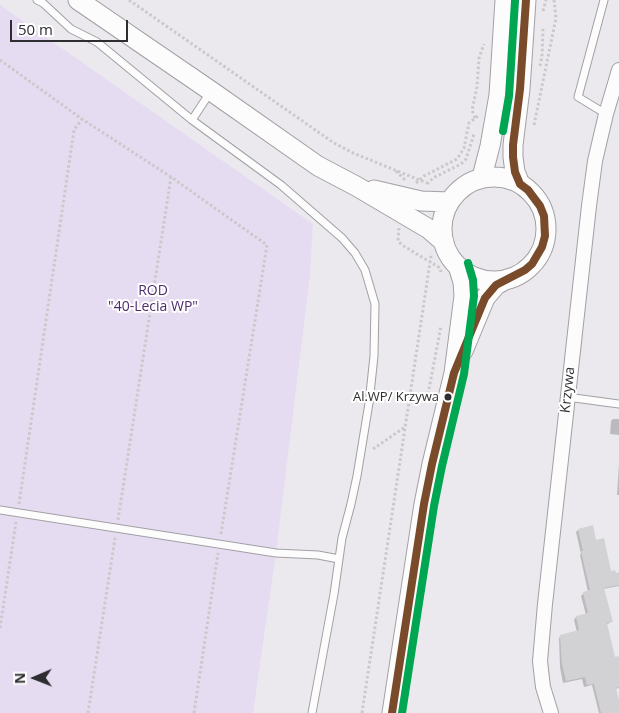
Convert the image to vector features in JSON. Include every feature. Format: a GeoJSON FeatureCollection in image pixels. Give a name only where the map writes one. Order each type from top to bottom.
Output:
{"type":"FeatureCollection","features":[{"type":"Feature","properties":{"kind":"main road"},"geometry":{"type":"LineString","coordinates":[[78,0],[318,166],[356,186],[406,206],[444,242]]}},
{"type":"Feature","properties":{"kind":"main road"},"geometry":{"type":"LineString","coordinates":[[482,178],[499,95],[505,0]]}},
{"type":"Feature","properties":{"kind":"main road"},"geometry":{"type":"LineString","coordinates":[[520,184],[515,172],[513,145],[520,89],[526,0]]}},
{"type":"Feature","properties":{"kind":"main road"},"geometry":{"type":"LineString","coordinates":[[450,271],[452,260],[444,242],[442,233],[443,222],[449,202],[463,187],[482,178],[492,177],[510,180],[528,190],[540,206],[544,216],[546,226],[542,247],[532,264],[525,270],[496,285],[485,298],[454,373]]}},
{"type":"Feature","properties":{"kind":"main road"},"geometry":{"type":"LineString","coordinates":[[406,206],[421,201],[449,202]]}},
{"type":"Feature","properties":{"kind":"main road"},"geometry":{"type":"LineString","coordinates":[[450,271],[468,273],[487,280],[506,279]]}},
{"type":"Feature","properties":{"kind":"main road"},"geometry":{"type":"LineString","coordinates":[[392,713],[424,504],[454,373],[464,296],[463,282],[450,271]]}},
{"type":"Feature","properties":{"kind":"street","name":"Krzywa"},"geometry":{"type":"LineString","coordinates":[[551,713],[543,687],[540,661],[545,604],[595,161],[619,70]]}},
{"type":"Feature","properties":{"kind":"lane"},"geometry":{"type":"LineString","coordinates":[[37,0],[43,3],[71,29],[96,42],[192,120],[281,185],[342,238],[355,252],[366,270],[375,304],[374,356],[369,403],[351,504],[342,538],[334,594],[312,713]]}},
{"type":"Feature","properties":{"kind":"lane"},"geometry":{"type":"LineString","coordinates":[[604,0],[578,97],[606,114]]}},
{"type":"Feature","properties":{"kind":"lane"},"geometry":{"type":"LineString","coordinates":[[192,120],[211,91]]}},
{"type":"Feature","properties":{"kind":"lane"},"geometry":{"type":"LineString","coordinates":[[567,397],[619,404]]}},
{"type":"Feature","properties":{"kind":"lane"},"geometry":{"type":"LineString","coordinates":[[0,510],[276,553],[339,559]]}},
{"type":"Feature","properties":{"kind":"path"},"geometry":{"type":"LineString","coordinates":[[129,0],[334,143],[353,153],[427,183]]}},
{"type":"Feature","properties":{"kind":"path"},"geometry":{"type":"LineString","coordinates":[[543,12],[546,0]]}},
{"type":"Feature","properties":{"kind":"path"},"geometry":{"type":"LineString","coordinates":[[540,67],[543,21]]}},
{"type":"Feature","properties":{"kind":"path"},"geometry":{"type":"LineString","coordinates":[[477,123],[472,110],[477,87],[479,58],[485,38]]}},
{"type":"Feature","properties":{"kind":"path"},"geometry":{"type":"LineString","coordinates":[[0,60],[267,245],[194,713]]}},
{"type":"Feature","properties":{"kind":"path"},"geometry":{"type":"LineString","coordinates":[[450,271],[440,268],[402,245],[398,241],[398,232],[412,187],[424,176],[458,159],[464,148],[469,123],[475,118],[481,114],[495,118]]}},
{"type":"Feature","properties":{"kind":"path"},"geometry":{"type":"LineString","coordinates":[[0,628],[74,130],[82,118]]}},
{"type":"Feature","properties":{"kind":"path"},"geometry":{"type":"LineString","coordinates":[[88,713],[171,177]]}},
{"type":"Feature","properties":{"kind":"path"},"geometry":{"type":"LineString","coordinates":[[362,713],[430,262]]}},
{"type":"Feature","properties":{"kind":"path"},"geometry":{"type":"LineString","coordinates":[[428,394],[442,320]]}},
{"type":"Feature","properties":{"kind":"path"},"geometry":{"type":"LineString","coordinates":[[360,458],[405,427]]}},
{"type":"Feature","properties":{"kind":"green space","name":"ROD \"40-Lecia WP\""},"geometry":{"type":"Polygon","coordinates":[[[0,5],[313,224],[310,275],[276,553],[253,713],[0,713],[0,5]]]}},
{"type":"Feature","properties":{"kind":"building"},"geometry":{"type":"Polygon","coordinates":[[[593,525],[596,540],[604,538],[611,571],[619,572],[619,585],[604,588],[613,622],[607,623],[615,657],[619,656],[619,687],[616,688],[619,700],[619,713],[601,713],[594,684],[587,685],[585,677],[566,681],[562,664],[560,635],[579,630],[576,616],[588,613],[583,592],[590,590],[578,529],[593,525]]]}},
{"type":"Feature","properties":{"kind":"transit line"},"geometry":{"type":"LineString","coordinates":[[392,713],[424,504],[454,373],[485,298],[496,285],[525,270],[532,264],[542,247],[545,236],[544,216],[540,206],[528,190],[520,184],[515,172],[513,157],[526,0]]}},
{"type":"Feature","properties":{"kind":"transit line"},"geometry":{"type":"LineString","coordinates":[[503,131],[509,96],[515,1]]}},
{"type":"Feature","properties":{"kind":"transit line"},"geometry":{"type":"LineString","coordinates":[[402,713],[434,506],[464,374],[474,296],[473,280],[468,263]]}},
{"type":"Feature","properties":{"kind":"place","name":"Al.WP/ Krzywa"},"geometry":{"type":"Point","coordinates":[448,397]}}]}
